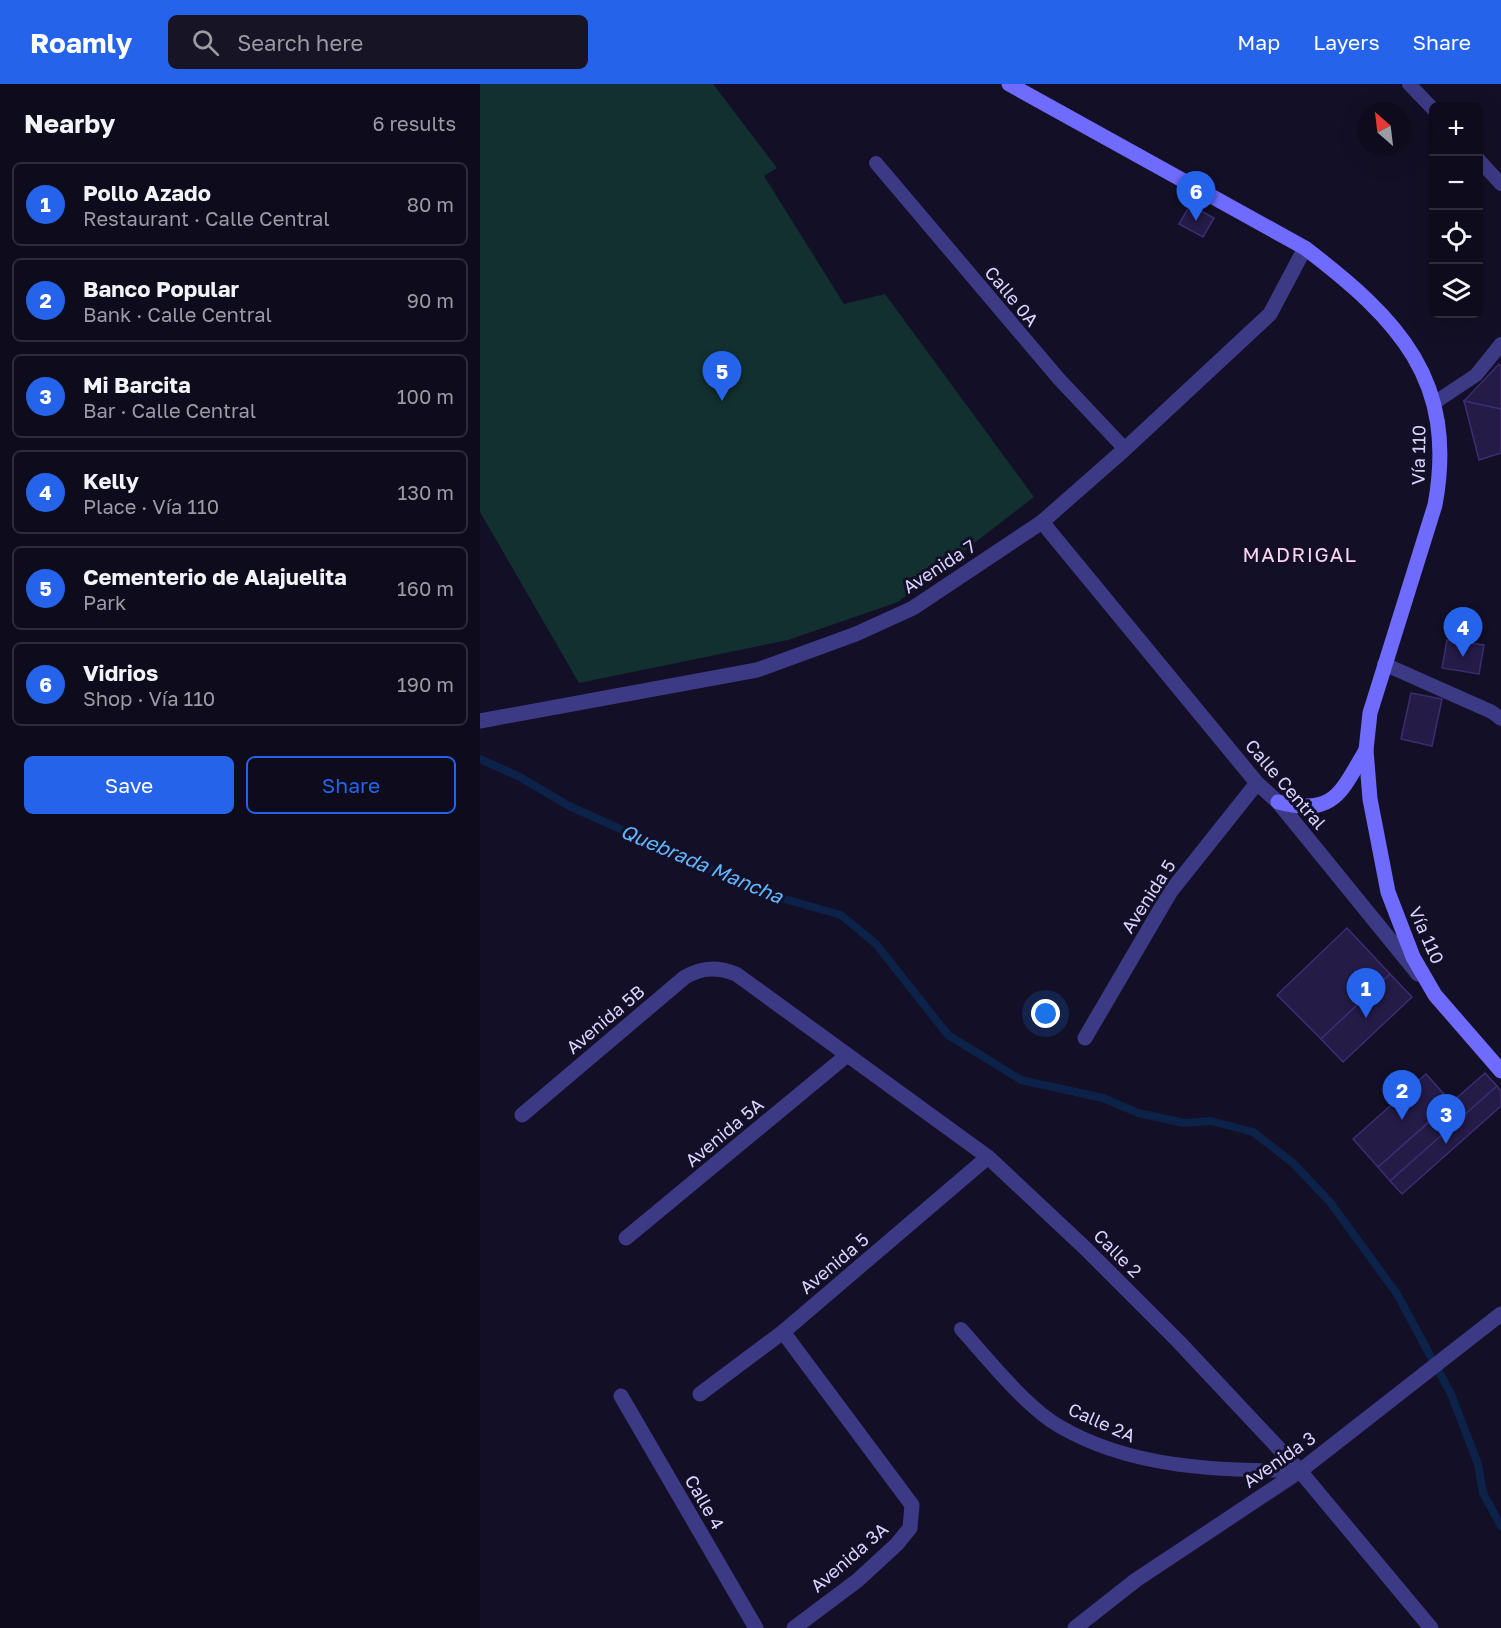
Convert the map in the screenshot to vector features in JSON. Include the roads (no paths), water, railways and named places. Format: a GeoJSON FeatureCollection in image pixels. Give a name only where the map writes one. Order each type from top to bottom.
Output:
{"type":"FeatureCollection","features":[{"type":"Feature","properties":{"kind":"main road","name":"Vía 110"},"geometry":{"type":"LineString","coordinates":[[1009,84],[1305,248],[1349,281],[1395,330],[1422,373],[1439,420],[1442,448],[1435,505],[1370,713],[1366,750],[1374,831],[1388,892],[1413,957],[1435,995]]}},
{"type":"Feature","properties":{"kind":"main road"},"geometry":{"type":"LineString","coordinates":[[1278,802],[1304,808],[1320,806],[1344,788],[1366,750]]}},
{"type":"Feature","properties":{"kind":"main road","name":"Calle Central"},"geometry":{"type":"LineString","coordinates":[[1435,995],[1501,1071]]}},
{"type":"Feature","properties":{"kind":"street","name":"Avenida 7"},"geometry":{"type":"LineString","coordinates":[[480,722],[757,670],[856,634],[913,608],[1042,522],[1125,449],[1270,314],[1305,248]]}},
{"type":"Feature","properties":{"kind":"street","name":"Calle Central"},"geometry":{"type":"LineString","coordinates":[[1042,522],[1257,783],[1278,802],[1435,995]]}},
{"type":"Feature","properties":{"kind":"street","name":"Avenida 5"},"geometry":{"type":"LineString","coordinates":[[1085,1038],[1171,891],[1257,783]]}},
{"type":"Feature","properties":{"kind":"street","name":"Avenida 5B"},"geometry":{"type":"LineString","coordinates":[[522,1115],[685,977],[705,969],[721,969]]}},
{"type":"Feature","properties":{"kind":"street","name":"Calle 2"},"geometry":{"type":"LineString","coordinates":[[721,969],[736,974],[988,1157],[1161,1324],[1300,1471],[1431,1628]]}},
{"type":"Feature","properties":{"kind":"street","name":"Avenida 5A"},"geometry":{"type":"LineString","coordinates":[[626,1238],[846,1056]]}},
{"type":"Feature","properties":{"kind":"street","name":"Avenida 5"},"geometry":{"type":"LineString","coordinates":[[700,1394],[783,1332],[988,1157]]}},
{"type":"Feature","properties":{"kind":"street","name":"Avenida 3"},"geometry":{"type":"LineString","coordinates":[[1075,1628],[1136,1580],[1300,1471],[1501,1314]]}},
{"type":"Feature","properties":{"kind":"street","name":"Avenida 3A"},"geometry":{"type":"LineString","coordinates":[[783,1332],[912,1505],[910,1528],[897,1544],[858,1580],[794,1628]]}},
{"type":"Feature","properties":{"kind":"street","name":"Calle 4"},"geometry":{"type":"LineString","coordinates":[[621,1396],[756,1628]]}},
{"type":"Feature","properties":{"kind":"lane"},"geometry":{"type":"LineString","coordinates":[[1409,84],[1429,105]]}},
{"type":"Feature","properties":{"kind":"lane","name":"Calle 0A"},"geometry":{"type":"LineString","coordinates":[[876,163],[1059,379],[1125,449]]}},
{"type":"Feature","properties":{"kind":"lane"},"geometry":{"type":"LineString","coordinates":[[1483,164],[1501,184]]}},
{"type":"Feature","properties":{"kind":"lane"},"geometry":{"type":"LineString","coordinates":[[1434,403],[1476,375],[1501,344]]}},
{"type":"Feature","properties":{"kind":"lane"},"geometry":{"type":"LineString","coordinates":[[1384,664],[1498,713]]}},
{"type":"Feature","properties":{"kind":"lane","name":"Calle 2A"},"geometry":{"type":"LineString","coordinates":[[961,1329],[1002,1374],[1057,1425],[1103,1447],[1139,1459],[1206,1468],[1300,1471]]}},
{"type":"Feature","properties":{"kind":"waterway","name":"Quebrada Mancha"},"geometry":{"type":"LineString","coordinates":[[480,759],[520,777],[569,806],[763,893],[841,915],[876,944],[948,1035],[1021,1080],[1103,1098],[1138,1113],[1184,1123],[1211,1121],[1253,1132],[1293,1163],[1330,1202],[1397,1294],[1451,1394],[1478,1464],[1483,1493],[1501,1526]]}},
{"type":"Feature","properties":{"kind":"place","name":"Vidrios"},"geometry":{"type":"Point","coordinates":[1196,221]}},
{"type":"Feature","properties":{"kind":"place","name":"Cementerio de Alajuelita"},"geometry":{"type":"Point","coordinates":[722,401]}},
{"type":"Feature","properties":{"kind":"place","name":"Kelly"},"geometry":{"type":"Point","coordinates":[1463,657]}},
{"type":"Feature","properties":{"kind":"place","name":"Pollo Azado"},"geometry":{"type":"Point","coordinates":[1366,1018]}},
{"type":"Feature","properties":{"kind":"place","name":"Banco Popular"},"geometry":{"type":"Point","coordinates":[1402,1120]}},
{"type":"Feature","properties":{"kind":"place","name":"Mi Barcita"},"geometry":{"type":"Point","coordinates":[1446,1144]}},
{"type":"Feature","properties":{"kind":"district","name":"MADRIGAL"},"geometry":{"type":"Point","coordinates":[1300,554]}}]}
